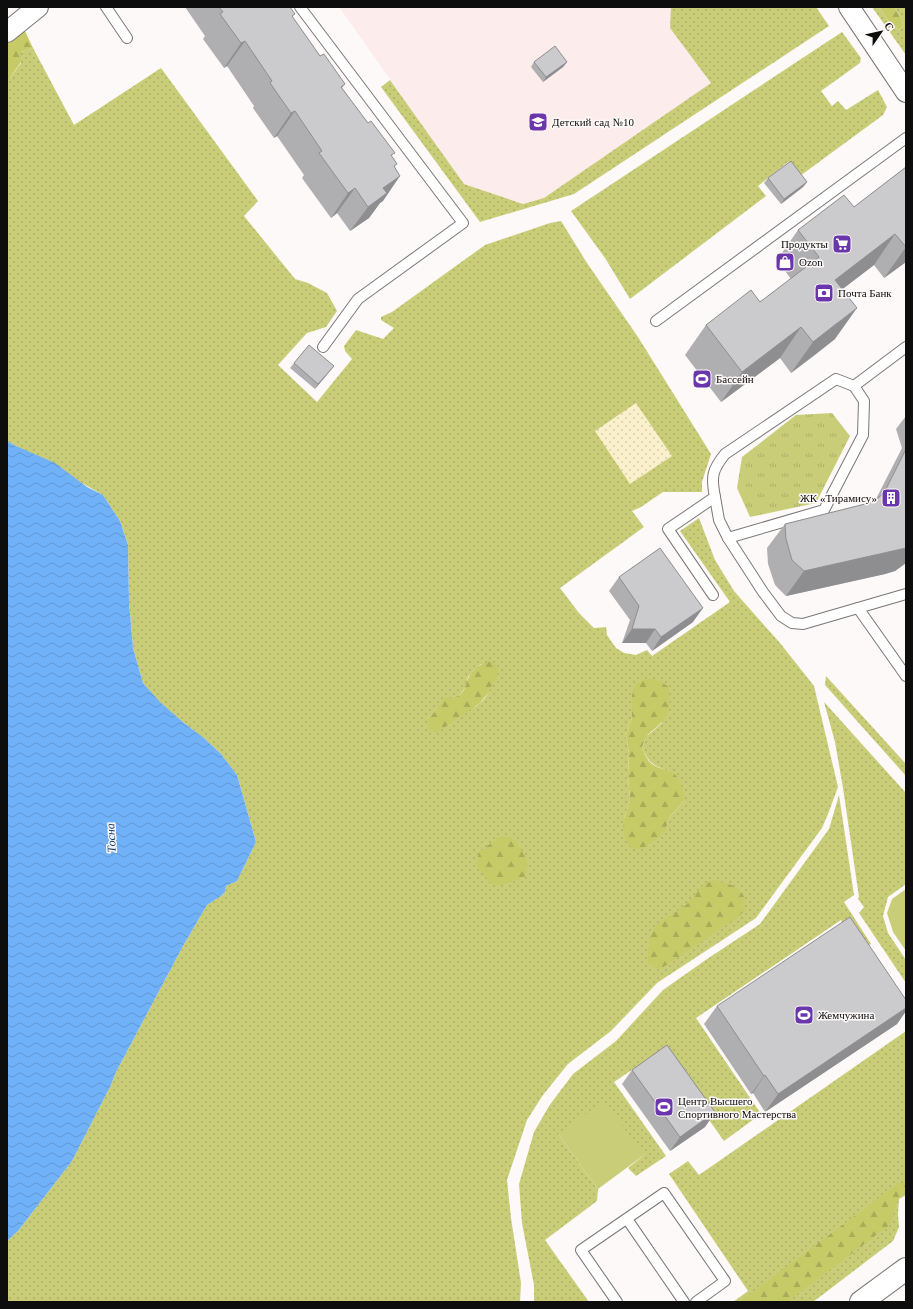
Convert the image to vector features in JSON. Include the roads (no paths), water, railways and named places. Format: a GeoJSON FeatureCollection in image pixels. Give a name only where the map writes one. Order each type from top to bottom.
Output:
{"type":"FeatureCollection","features":[{"type":"Feature","properties":{"kind":"main road"},"geometry":{"type":"LineString","coordinates":[[861,1302],[906,1269]]}},
{"type":"Feature","properties":{"kind":"street"},"geometry":{"type":"LineString","coordinates":[[7,32],[38,7]]}},
{"type":"Feature","properties":{"kind":"street"},"geometry":{"type":"LineString","coordinates":[[849,7],[906,92]]}},
{"type":"Feature","properties":{"kind":"lane"},"geometry":{"type":"LineString","coordinates":[[106,7],[127,38]]}},
{"type":"Feature","properties":{"kind":"lane"},"geometry":{"type":"LineString","coordinates":[[300,7],[463,223],[358,299],[323,347]]}},
{"type":"Feature","properties":{"kind":"lane"},"geometry":{"type":"LineString","coordinates":[[656,321],[906,138]]}},
{"type":"Feature","properties":{"kind":"lane"},"geometry":{"type":"LineString","coordinates":[[854,386],[906,347]]}},
{"type":"Feature","properties":{"kind":"lane"},"geometry":{"type":"LineString","coordinates":[[728,538],[824,510],[863,435],[864,401],[854,386],[836,379],[725,454],[715,466],[712,484],[719,520],[728,538],[744,564],[781,616],[792,623],[803,624],[906,594]]}},
{"type":"Feature","properties":{"kind":"lane"},"geometry":{"type":"LineString","coordinates":[[713,594],[668,529],[715,497]]}},
{"type":"Feature","properties":{"kind":"lane"},"geometry":{"type":"LineString","coordinates":[[858,608],[906,676]]}},
{"type":"Feature","properties":{"kind":"lane"},"geometry":{"type":"LineString","coordinates":[[617,1302],[582,1250],[664,1193],[725,1282],[696,1302]]}},
{"type":"Feature","properties":{"kind":"lane"},"geometry":{"type":"LineString","coordinates":[[627,1219],[684,1302]]}},
{"type":"Feature","properties":{"kind":"water","name":"Тосна"},"geometry":{"type":"Polygon","coordinates":[[[7,441],[55,463],[87,487],[103,495],[120,521],[128,545],[129,602],[133,648],[143,683],[160,702],[221,754],[237,775],[256,842],[237,881],[226,886],[225,892],[221,896],[207,905],[183,946],[116,1072],[111,1085],[72,1161],[18,1231],[7,1241],[7,441]]]}},
{"type":"Feature","properties":{"kind":"place","name":"Детский сад №10"},"geometry":{"type":"Point","coordinates":[538,122]}},
{"type":"Feature","properties":{"kind":"place","name":"Продукты"},"geometry":{"type":"Point","coordinates":[842,244]}},
{"type":"Feature","properties":{"kind":"place","name":"Ozon"},"geometry":{"type":"Point","coordinates":[785,262]}},
{"type":"Feature","properties":{"kind":"place","name":"Почта Банк"},"geometry":{"type":"Point","coordinates":[824,293]}},
{"type":"Feature","properties":{"kind":"place","name":"Бассейн"},"geometry":{"type":"Point","coordinates":[702,379]}},
{"type":"Feature","properties":{"kind":"place","name":"ЖК «Тирамису»"},"geometry":{"type":"Point","coordinates":[891,498]}},
{"type":"Feature","properties":{"kind":"place","name":"Жемчужина"},"geometry":{"type":"Point","coordinates":[804,1015]}},
{"type":"Feature","properties":{"kind":"place","name":"Центр Высшего Спортивного Мастерства"},"geometry":{"type":"Point","coordinates":[664,1107]}}]}
